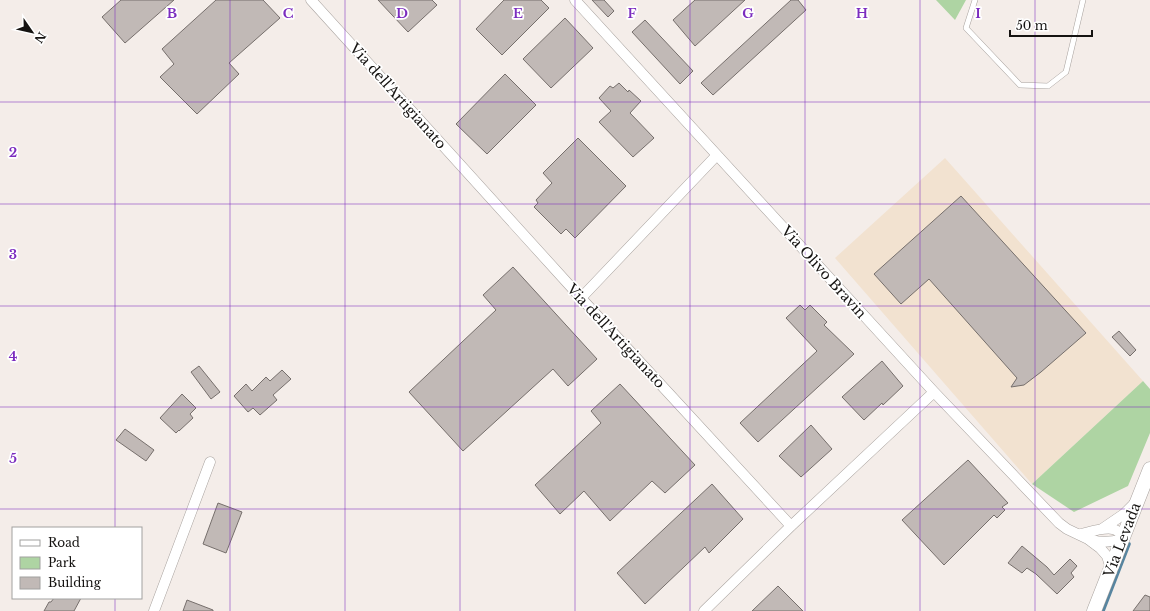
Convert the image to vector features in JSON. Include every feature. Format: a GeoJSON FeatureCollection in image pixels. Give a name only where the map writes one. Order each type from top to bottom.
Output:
{"type":"FeatureCollection","features":[{"type":"Feature","properties":{"kind":"main road","name":"Via Levada"},"geometry":{"type":"LineString","coordinates":[[1094,611],[1150,469]]}},
{"type":"Feature","properties":{"kind":"street","name":"Via dell'Artigianato"},"geometry":{"type":"LineString","coordinates":[[312,0],[581,298],[791,526]]}},
{"type":"Feature","properties":{"kind":"street","name":"Via Olivo Bravin"},"geometry":{"type":"LineString","coordinates":[[575,0],[934,392],[1058,523],[1066,529],[1084,536]]}},
{"type":"Feature","properties":{"kind":"street"},"geometry":{"type":"LineString","coordinates":[[581,298],[717,155]]}},
{"type":"Feature","properties":{"kind":"street"},"geometry":{"type":"LineString","coordinates":[[704,611],[791,526],[934,392]]}},
{"type":"Feature","properties":{"kind":"street"},"geometry":{"type":"LineString","coordinates":[[154,611],[210,462]]}},
{"type":"Feature","properties":{"kind":"street"},"geometry":{"type":"LineString","coordinates":[[1084,536],[1102,529],[1124,514],[1136,502]]}},
{"type":"Feature","properties":{"kind":"street"},"geometry":{"type":"LineString","coordinates":[[1084,536],[1097,542],[1106,542],[1123,538],[1118,531],[1112,528],[1102,529]]}},
{"type":"Feature","properties":{"kind":"street"},"geometry":{"type":"LineString","coordinates":[[1084,536],[1100,548],[1107,556],[1111,569]]}},
{"type":"Feature","properties":{"kind":"lane"},"geometry":{"type":"LineString","coordinates":[[975,0],[966,28],[1020,85],[1048,86],[1066,72],[1082,0]]}},
{"type":"Feature","properties":{"kind":"shaded area"},"geometry":{"type":"Polygon","coordinates":[[[945,158],[1143,381],[1032,484],[835,258],[945,158]]]}},
{"type":"Feature","properties":{"kind":"green space"},"geometry":{"type":"Polygon","coordinates":[[[936,0],[966,0],[955,20],[936,0]]]}},
{"type":"Feature","properties":{"kind":"green space"},"geometry":{"type":"Polygon","coordinates":[[[1143,381],[1150,389],[1150,433],[1128,486],[1074,512],[1032,484],[1143,381]]]}},
{"type":"Feature","properties":{"kind":"building"},"geometry":{"type":"Polygon","coordinates":[[[121,0],[174,0],[125,43],[102,17],[121,0]]]}},
{"type":"Feature","properties":{"kind":"building"},"geometry":{"type":"Polygon","coordinates":[[[216,0],[263,0],[280,18],[229,63],[239,74],[197,114],[160,77],[174,64],[162,49],[216,0]]]}},
{"type":"Feature","properties":{"kind":"building"},"geometry":{"type":"Polygon","coordinates":[[[378,0],[432,0],[437,5],[408,32],[378,0]]]}},
{"type":"Feature","properties":{"kind":"building"},"geometry":{"type":"Polygon","coordinates":[[[504,0],[541,0],[549,8],[502,55],[476,29],[504,0]]]}},
{"type":"Feature","properties":{"kind":"building"},"geometry":{"type":"Polygon","coordinates":[[[592,0],[604,0],[614,11],[608,17],[592,0]]]}},
{"type":"Feature","properties":{"kind":"building"},"geometry":{"type":"Polygon","coordinates":[[[695,0],[745,0],[695,46],[673,20],[695,0]]]}},
{"type":"Feature","properties":{"kind":"building"},"geometry":{"type":"Polygon","coordinates":[[[791,0],[798,0],[806,10],[713,95],[701,83],[791,0]]]}},
{"type":"Feature","properties":{"kind":"building"},"geometry":{"type":"Polygon","coordinates":[[[565,18],[593,48],[551,88],[523,59],[565,18]]]}},
{"type":"Feature","properties":{"kind":"building"},"geometry":{"type":"Polygon","coordinates":[[[645,20],[693,71],[680,84],[632,32],[645,20]]]}},
{"type":"Feature","properties":{"kind":"building"},"geometry":{"type":"Polygon","coordinates":[[[505,74],[536,105],[487,154],[456,124],[505,74]]]}},
{"type":"Feature","properties":{"kind":"building"},"geometry":{"type":"Polygon","coordinates":[[[619,83],[628,92],[629,90],[641,101],[630,113],[654,138],[633,157],[599,122],[611,111],[599,98],[610,86],[613,88],[619,83]]]}},
{"type":"Feature","properties":{"kind":"building"},"geometry":{"type":"Polygon","coordinates":[[[578,138],[626,186],[575,238],[566,229],[561,234],[534,207],[538,203],[536,200],[552,183],[543,173],[578,138]]]}},
{"type":"Feature","properties":{"kind":"building"},"geometry":{"type":"Polygon","coordinates":[[[961,196],[1086,333],[1024,385],[1011,387],[1017,378],[929,279],[901,304],[874,274],[961,196]]]}},
{"type":"Feature","properties":{"kind":"building"},"geometry":{"type":"Polygon","coordinates":[[[513,267],[597,359],[568,386],[553,369],[463,451],[409,392],[496,310],[483,295],[513,267]]]}},
{"type":"Feature","properties":{"kind":"building"},"geometry":{"type":"Polygon","coordinates":[[[800,305],[805,310],[810,305],[827,322],[824,325],[854,354],[758,442],[740,423],[817,351],[786,318],[800,305]]]}},
{"type":"Feature","properties":{"kind":"building"},"geometry":{"type":"Polygon","coordinates":[[[1119,331],[1136,350],[1130,356],[1112,337],[1119,331]]]}},
{"type":"Feature","properties":{"kind":"building"},"geometry":{"type":"Polygon","coordinates":[[[882,361],[903,386],[864,420],[842,397],[882,361]]]}},
{"type":"Feature","properties":{"kind":"building"},"geometry":{"type":"Polygon","coordinates":[[[199,366],[220,392],[211,399],[191,372],[199,366]]]}},
{"type":"Feature","properties":{"kind":"building"},"geometry":{"type":"Polygon","coordinates":[[[282,370],[291,379],[273,395],[277,400],[260,415],[253,408],[248,412],[234,396],[246,384],[252,391],[266,377],[270,381],[282,370]]]}},
{"type":"Feature","properties":{"kind":"building"},"geometry":{"type":"Polygon","coordinates":[[[620,384],[695,465],[665,493],[652,481],[610,521],[584,491],[560,514],[535,485],[601,423],[591,411],[620,384]]]}},
{"type":"Feature","properties":{"kind":"building"},"geometry":{"type":"Polygon","coordinates":[[[182,394],[196,408],[190,414],[193,418],[176,433],[160,418],[182,394]]]}},
{"type":"Feature","properties":{"kind":"building"},"geometry":{"type":"Polygon","coordinates":[[[811,425],[832,449],[801,477],[779,456],[811,425]]]}},
{"type":"Feature","properties":{"kind":"building"},"geometry":{"type":"Polygon","coordinates":[[[125,429],[154,450],[146,461],[116,440],[125,429]]]}},
{"type":"Feature","properties":{"kind":"building"},"geometry":{"type":"Polygon","coordinates":[[[968,460],[1008,503],[1002,507],[1005,510],[997,518],[994,515],[944,565],[902,520],[968,460]]]}},
{"type":"Feature","properties":{"kind":"building"},"geometry":{"type":"Polygon","coordinates":[[[712,484],[743,519],[709,553],[705,547],[645,604],[617,573],[712,484]]]}},
{"type":"Feature","properties":{"kind":"building"},"geometry":{"type":"Polygon","coordinates":[[[218,503],[242,512],[226,553],[203,544],[218,503]]]}},
{"type":"Feature","properties":{"kind":"building"},"geometry":{"type":"Polygon","coordinates":[[[1022,546],[1047,567],[1054,575],[1070,559],[1077,566],[1071,573],[1074,577],[1057,594],[1036,574],[1027,568],[1022,573],[1008,563],[1022,546]]]}},
{"type":"Feature","properties":{"kind":"building"},"geometry":{"type":"Polygon","coordinates":[[[778,586],[803,611],[752,611],[778,586]]]}},
{"type":"Feature","properties":{"kind":"building"},"geometry":{"type":"Polygon","coordinates":[[[1145,595],[1150,597],[1150,611],[1133,611],[1145,595]]]}},
{"type":"Feature","properties":{"kind":"building"},"geometry":{"type":"Polygon","coordinates":[[[53,599],[80,599],[74,611],[44,611],[49,602],[53,599]]]}},
{"type":"Feature","properties":{"kind":"building"},"geometry":{"type":"Polygon","coordinates":[[[187,600],[213,610],[213,611],[183,611],[187,600]]]}},
{"type":"Feature","properties":{"kind":"waterway"},"geometry":{"type":"LineString","coordinates":[[1103,611],[1129,544]]}}]}
